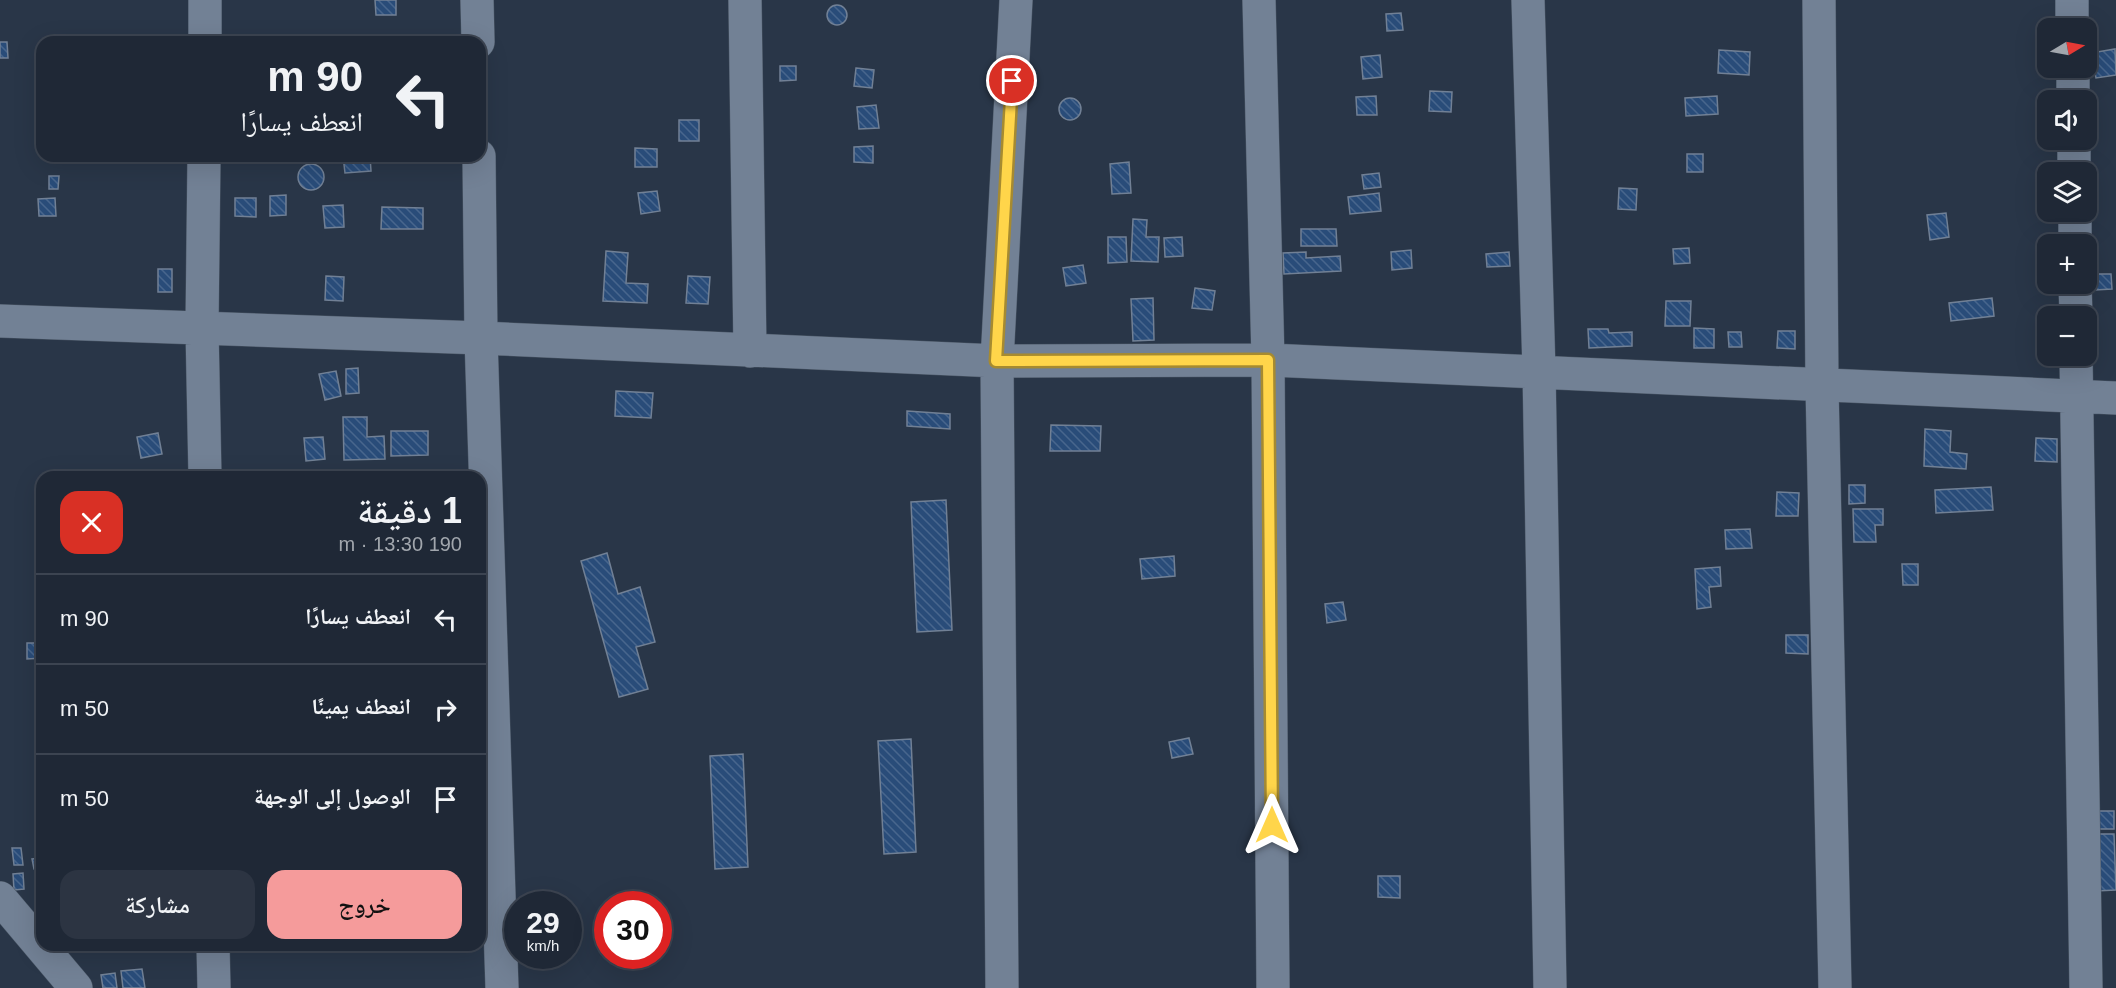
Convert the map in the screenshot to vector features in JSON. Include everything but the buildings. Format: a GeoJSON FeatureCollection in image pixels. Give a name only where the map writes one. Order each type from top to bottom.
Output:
{"type":"FeatureCollection","features":[{"type":"Feature","properties":{"kind":"street"},"geometry":{"type":"LineString","coordinates":[[205,36],[206,0]]}},
{"type":"Feature","properties":{"kind":"street"},"geometry":{"type":"LineString","coordinates":[[477,0],[478,36]]}},
{"type":"Feature","properties":{"kind":"street"},"geometry":{"type":"LineString","coordinates":[[745,0],[750,351]]}},
{"type":"Feature","properties":{"kind":"street"},"geometry":{"type":"LineString","coordinates":[[1002,988],[996,361],[1016,0]]}},
{"type":"Feature","properties":{"kind":"street"},"geometry":{"type":"LineString","coordinates":[[1259,0],[1268,360],[1273,988]]}},
{"type":"Feature","properties":{"kind":"street"},"geometry":{"type":"LineString","coordinates":[[1528,0],[1539,370],[1550,988]]}},
{"type":"Feature","properties":{"kind":"street"},"geometry":{"type":"LineString","coordinates":[[1819,0],[1822,386],[1835,988]]}},
{"type":"Feature","properties":{"kind":"street"},"geometry":{"type":"LineString","coordinates":[[2072,0],[2072,18]]}},
{"type":"Feature","properties":{"kind":"street"},"geometry":{"type":"LineString","coordinates":[[204,162],[202,328],[205,471]]}},
{"type":"Feature","properties":{"kind":"street"},"geometry":{"type":"LineString","coordinates":[[479,162],[485,471]]}},
{"type":"Feature","properties":{"kind":"street"},"geometry":{"type":"LineString","coordinates":[[0,321],[481,338],[996,361],[1268,360],[1539,370],[1822,386],[2116,398]]}},
{"type":"Feature","properties":{"kind":"street"},"geometry":{"type":"LineString","coordinates":[[2076,366],[2086,988]]}},
{"type":"Feature","properties":{"kind":"street"},"geometry":{"type":"LineString","coordinates":[[486,493],[502,988]]}},
{"type":"Feature","properties":{"kind":"street"},"geometry":{"type":"LineString","coordinates":[[0,898],[36,941]]}},
{"type":"Feature","properties":{"kind":"street"},"geometry":{"type":"LineString","coordinates":[[45,951],[76,988]]}},
{"type":"Feature","properties":{"kind":"street"},"geometry":{"type":"LineString","coordinates":[[213,951],[214,988]]}},
{"type":"Feature","properties":{"kind":"route"},"geometry":{"type":"LineString","coordinates":[[1012,81],[996,361],[1268,360],[1272,825]]}}]}
